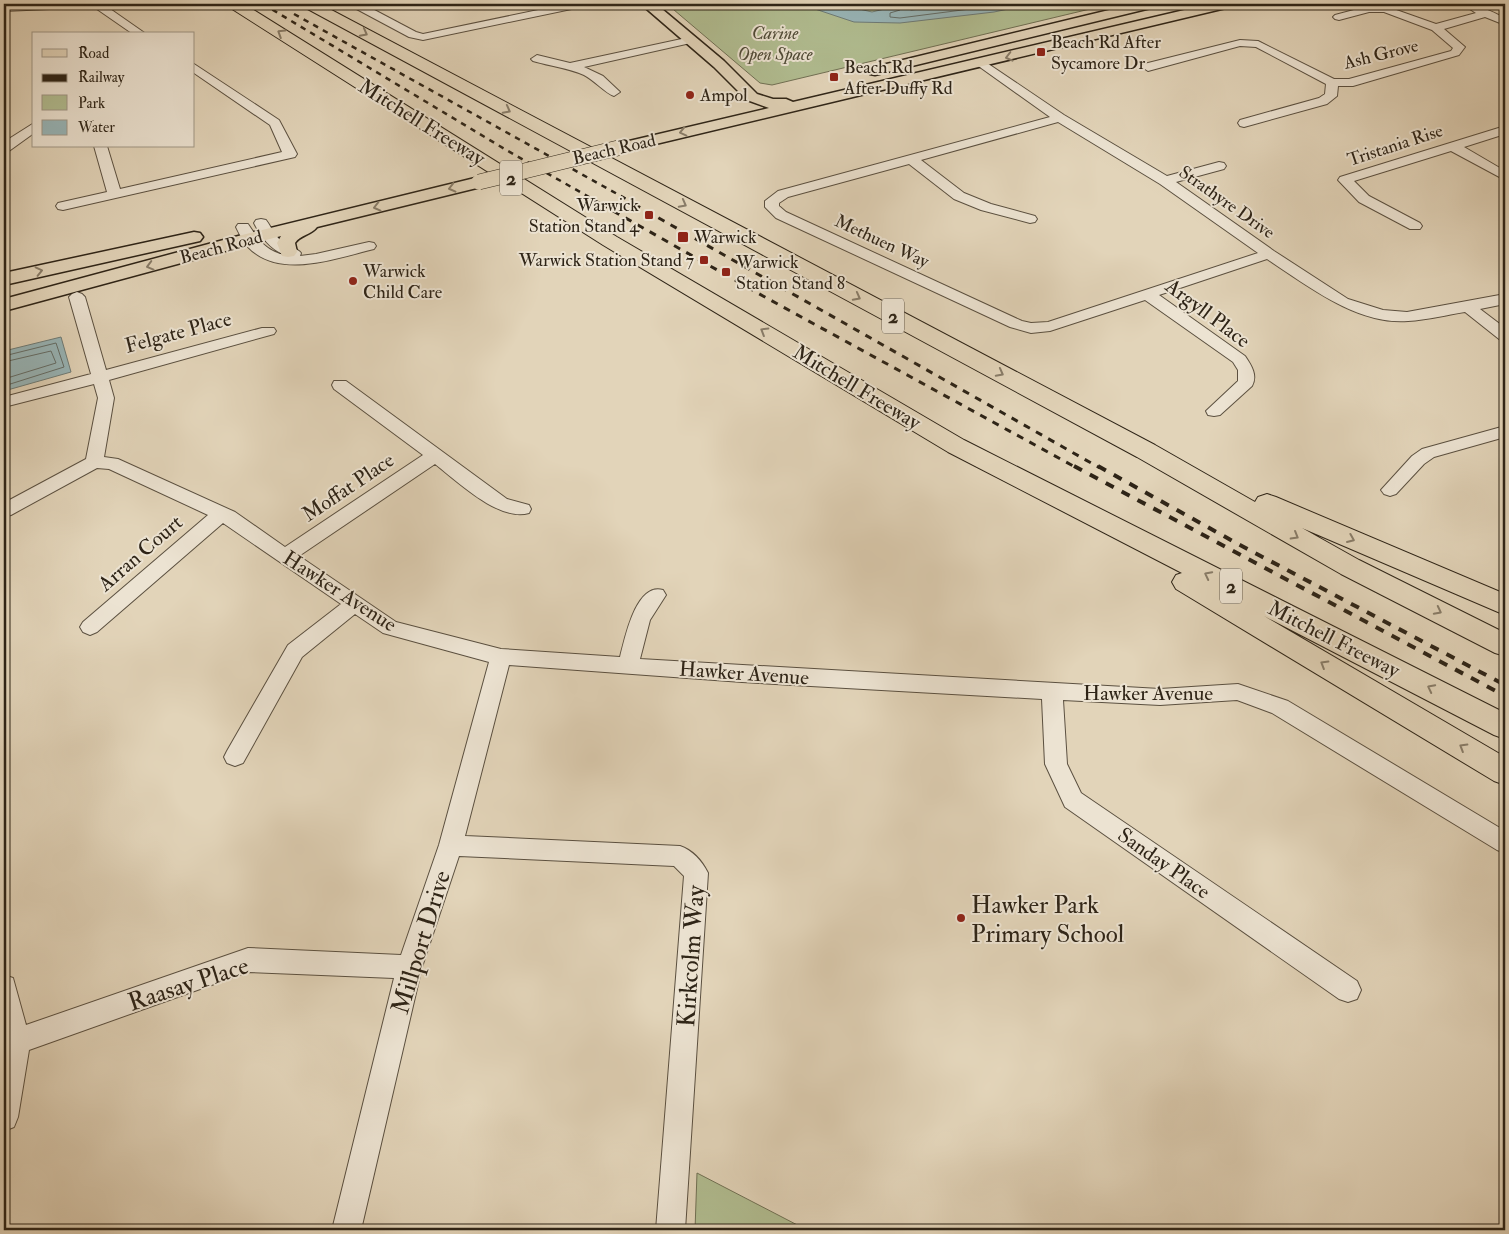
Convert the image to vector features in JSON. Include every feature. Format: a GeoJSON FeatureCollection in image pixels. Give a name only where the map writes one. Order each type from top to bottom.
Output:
{"type":"FeatureCollection","features":[{"type":"Feature","properties":{"kind":"highway","name":"Mitchell Freeway"},"geometry":{"type":"LineString","coordinates":[[234,4],[610,241],[956,446],[1505,726]]}},
{"type":"Feature","properties":{"kind":"highway","name":"2"},"geometry":{"type":"LineString","coordinates":[[309,4],[1146,451],[1350,567],[1505,645]]}},
{"type":"Feature","properties":{"kind":"highway"},"geometry":{"type":"LineString","coordinates":[[956,446],[1505,772]]}},
{"type":"Feature","properties":{"kind":"highway"},"geometry":{"type":"LineString","coordinates":[[1146,451],[1505,604]]}},
{"type":"Feature","properties":{"kind":"main road"},"geometry":{"type":"LineString","coordinates":[[648,4],[759,96],[761,101],[759,108],[754,113],[731,121]]}},
{"type":"Feature","properties":{"kind":"main road"},"geometry":{"type":"LineString","coordinates":[[864,74],[1150,4]]}},
{"type":"Feature","properties":{"kind":"main road","name":"Beach Road"},"geometry":{"type":"LineString","coordinates":[[4,304],[254,231],[472,177],[618,148],[981,64],[1226,4]]}},
{"type":"Feature","properties":{"kind":"main road"},"geometry":{"type":"LineString","coordinates":[[726,68],[763,91],[782,96]]}},
{"type":"Feature","properties":{"kind":"main road"},"geometry":{"type":"LineString","coordinates":[[726,68],[740,97],[770,104],[789,104],[855,89],[886,85]]}},
{"type":"Feature","properties":{"kind":"main road","name":"Beach Road"},"geometry":{"type":"LineString","coordinates":[[4,279],[254,231],[322,220],[603,139],[809,88]]}},
{"type":"Feature","properties":{"kind":"main road"},"geometry":{"type":"LineString","coordinates":[[642,130],[683,117]]}},
{"type":"Feature","properties":{"kind":"main road"},"geometry":{"type":"LineString","coordinates":[[288,252],[286,243],[290,236],[322,220]]}},
{"type":"Feature","properties":{"kind":"street"},"geometry":{"type":"LineString","coordinates":[[4,8],[96,4],[138,32]]}},
{"type":"Feature","properties":{"kind":"street"},"geometry":{"type":"LineString","coordinates":[[355,4],[420,37],[581,4]]}},
{"type":"Feature","properties":{"kind":"street"},"geometry":{"type":"LineString","coordinates":[[508,4],[520,16]]}},
{"type":"Feature","properties":{"kind":"street"},"geometry":{"type":"LineString","coordinates":[[1467,4],[1505,22]]}},
{"type":"Feature","properties":{"kind":"street"},"geometry":{"type":"LineString","coordinates":[[1339,17],[1369,9],[1385,9],[1436,28]]}},
{"type":"Feature","properties":{"kind":"street","name":"Ash Grove"},"geometry":{"type":"LineString","coordinates":[[1436,28],[1487,13]]}},
{"type":"Feature","properties":{"kind":"street","name":"Ash Grove"},"geometry":{"type":"LineString","coordinates":[[1148,67],[1250,42],[1258,44],[1332,82],[1349,83],[1455,53],[1459,47],[1436,28]]}},
{"type":"Feature","properties":{"kind":"street"},"geometry":{"type":"LineString","coordinates":[[571,66],[691,40]]}},
{"type":"Feature","properties":{"kind":"street"},"geometry":{"type":"LineString","coordinates":[[536,59],[571,66],[607,83],[614,92]]}},
{"type":"Feature","properties":{"kind":"street","name":"Strathyre Drive"},"geometry":{"type":"LineString","coordinates":[[981,64],[1060,118],[1165,181],[1269,254],[1338,299],[1368,311],[1407,317],[1505,299]]}},
{"type":"Feature","properties":{"kind":"street"},"geometry":{"type":"LineString","coordinates":[[63,206],[290,154],[275,123],[195,69]]}},
{"type":"Feature","properties":{"kind":"street"},"geometry":{"type":"LineString","coordinates":[[1244,124],[1323,101],[1331,96],[1332,82]]}},
{"type":"Feature","properties":{"kind":"street","name":"Methuen Way"},"geometry":{"type":"LineString","coordinates":[[1060,118],[783,194],[774,199],[772,207],[776,213],[790,220],[1026,327],[1050,326],[1269,254]]}},
{"type":"Feature","properties":{"kind":"street"},"geometry":{"type":"LineString","coordinates":[[4,148],[32,129]]}},
{"type":"Feature","properties":{"kind":"street","name":"Tristania Rise"},"geometry":{"type":"LineString","coordinates":[[1415,226],[1364,199],[1345,180],[1505,130]]}},
{"type":"Feature","properties":{"kind":"street"},"geometry":{"type":"LineString","coordinates":[[1452,146],[1505,176]]}},
{"type":"Feature","properties":{"kind":"street"},"geometry":{"type":"LineString","coordinates":[[101,148],[114,194]]}},
{"type":"Feature","properties":{"kind":"street"},"geometry":{"type":"LineString","coordinates":[[911,159],[959,196],[986,207],[1030,219]]}},
{"type":"Feature","properties":{"kind":"street"},"geometry":{"type":"LineString","coordinates":[[1165,181],[1219,166]]}},
{"type":"Feature","properties":{"kind":"street"},"geometry":{"type":"LineString","coordinates":[[254,231],[256,247],[277,259],[286,261],[320,258],[369,246]]}},
{"type":"Feature","properties":{"kind":"street"},"geometry":{"type":"LineString","coordinates":[[254,231],[288,252],[307,253],[338,248]]}},
{"type":"Feature","properties":{"kind":"street","name":"Argyll Place"},"geometry":{"type":"LineString","coordinates":[[1147,294],[1239,359],[1246,370],[1246,382],[1214,411]]}},
{"type":"Feature","properties":{"kind":"street"},"geometry":{"type":"LineString","coordinates":[[4,511],[94,462],[106,398],[77,297]]}},
{"type":"Feature","properties":{"kind":"street"},"geometry":{"type":"LineString","coordinates":[[1468,307],[1505,336]]}},
{"type":"Feature","properties":{"kind":"street","name":"Felgate Place"},"geometry":{"type":"LineString","coordinates":[[4,402],[268,331]]}},
{"type":"Feature","properties":{"kind":"street","name":"Moffat Place"},"geometry":{"type":"LineString","coordinates":[[340,385],[502,504],[522,509]]}},
{"type":"Feature","properties":{"kind":"street"},"geometry":{"type":"LineString","coordinates":[[1390,490],[1418,460],[1428,453],[1505,431]]}},
{"type":"Feature","properties":{"kind":"street","name":"Moffat Place"},"geometry":{"type":"LineString","coordinates":[[285,556],[436,455]]}},
{"type":"Feature","properties":{"kind":"street","name":"Hawker Avenue"},"geometry":{"type":"LineString","coordinates":[[94,462],[112,463],[221,514],[390,628],[501,657],[742,674],[1052,692],[1160,697],[1238,692],[1280,707],[1505,844]]}},
{"type":"Feature","properties":{"kind":"street","name":"Arran Court"},"geometry":{"type":"LineString","coordinates":[[90,627],[221,514]]}},
{"type":"Feature","properties":{"kind":"street"},"geometry":{"type":"LineString","coordinates":[[628,665],[640,618],[656,595]]}},
{"type":"Feature","properties":{"kind":"street"},"geometry":{"type":"LineString","coordinates":[[235,757],[295,651],[355,604]]}},
{"type":"Feature","properties":{"kind":"street","name":"Millport Drive"},"geometry":{"type":"LineString","coordinates":[[347,1230],[409,966],[451,845],[501,657]]}},
{"type":"Feature","properties":{"kind":"street","name":"Sanday Place"},"geometry":{"type":"LineString","coordinates":[[1052,692],[1056,764],[1072,800],[1348,990]]}},
{"type":"Feature","properties":{"kind":"street","name":"Kirkcolm Way"},"geometry":{"type":"LineString","coordinates":[[451,845],[680,856],[696,873],[671,1230]]}},
{"type":"Feature","properties":{"kind":"street","name":"Raasay Place"},"geometry":{"type":"LineString","coordinates":[[10,1044],[248,960],[409,966]]}},
{"type":"Feature","properties":{"kind":"street"},"geometry":{"type":"LineString","coordinates":[[4,987],[10,1044],[4,1117]]}},
{"type":"Feature","properties":{"kind":"green space","name":"Carine Open Space"},"geometry":{"type":"Polygon","coordinates":[[[667,4],[1111,4],[772,85],[760,83],[667,4]]]}},
{"type":"Feature","properties":{"kind":"green space"},"geometry":{"type":"Polygon","coordinates":[[[697,1173],[807,1230],[695,1230],[697,1173]]]}},
{"type":"Feature","properties":{"kind":"water"},"geometry":{"type":"Polygon","coordinates":[[[800,4],[838,4],[872,12],[901,5],[918,4],[1032,4],[994,12],[900,23],[854,22],[800,4]]]}},
{"type":"Feature","properties":{"kind":"water"},"geometry":{"type":"Polygon","coordinates":[[[61,337],[71,372],[4,391],[4,351],[61,337]]]}},
{"type":"Feature","properties":{"kind":"railway"},"geometry":{"type":"LineString","coordinates":[[263,4],[508,151],[603,205]]}},
{"type":"Feature","properties":{"kind":"railway"},"geometry":{"type":"LineString","coordinates":[[294,14],[637,205]]}},
{"type":"Feature","properties":{"kind":"railway"},"geometry":{"type":"LineString","coordinates":[[601,204],[763,296],[1077,468]]}},
{"type":"Feature","properties":{"kind":"railway"},"geometry":{"type":"LineString","coordinates":[[634,204],[1100,468]]}},
{"type":"Feature","properties":{"kind":"railway"},"geometry":{"type":"LineString","coordinates":[[1074,466],[1505,696]]}},
{"type":"Feature","properties":{"kind":"railway"},"geometry":{"type":"LineString","coordinates":[[1098,466],[1238,544],[1505,685]]}},
{"type":"Feature","properties":{"kind":"place","name":"Beach Rd After Sycamore Dr"},"geometry":{"type":"Point","coordinates":[1041,52]}},
{"type":"Feature","properties":{"kind":"place","name":"Beach Rd After Duffy Rd"},"geometry":{"type":"Point","coordinates":[834,77]}},
{"type":"Feature","properties":{"kind":"place","name":"Ampol"},"geometry":{"type":"Point","coordinates":[690,95]}},
{"type":"Feature","properties":{"kind":"place","name":"Warwick Station Stand 4"},"geometry":{"type":"Point","coordinates":[649,215]}},
{"type":"Feature","properties":{"kind":"place","name":"Warwick"},"geometry":{"type":"Point","coordinates":[683,237]}},
{"type":"Feature","properties":{"kind":"place","name":"Warwick Station Stand 7"},"geometry":{"type":"Point","coordinates":[704,260]}},
{"type":"Feature","properties":{"kind":"place","name":"Warwick Station Stand 8"},"geometry":{"type":"Point","coordinates":[726,272]}},
{"type":"Feature","properties":{"kind":"place","name":"Warwick Child Care"},"geometry":{"type":"Point","coordinates":[353,281]}},
{"type":"Feature","properties":{"kind":"place","name":"Hawker Park Primary School"},"geometry":{"type":"Point","coordinates":[961,918]}}]}
